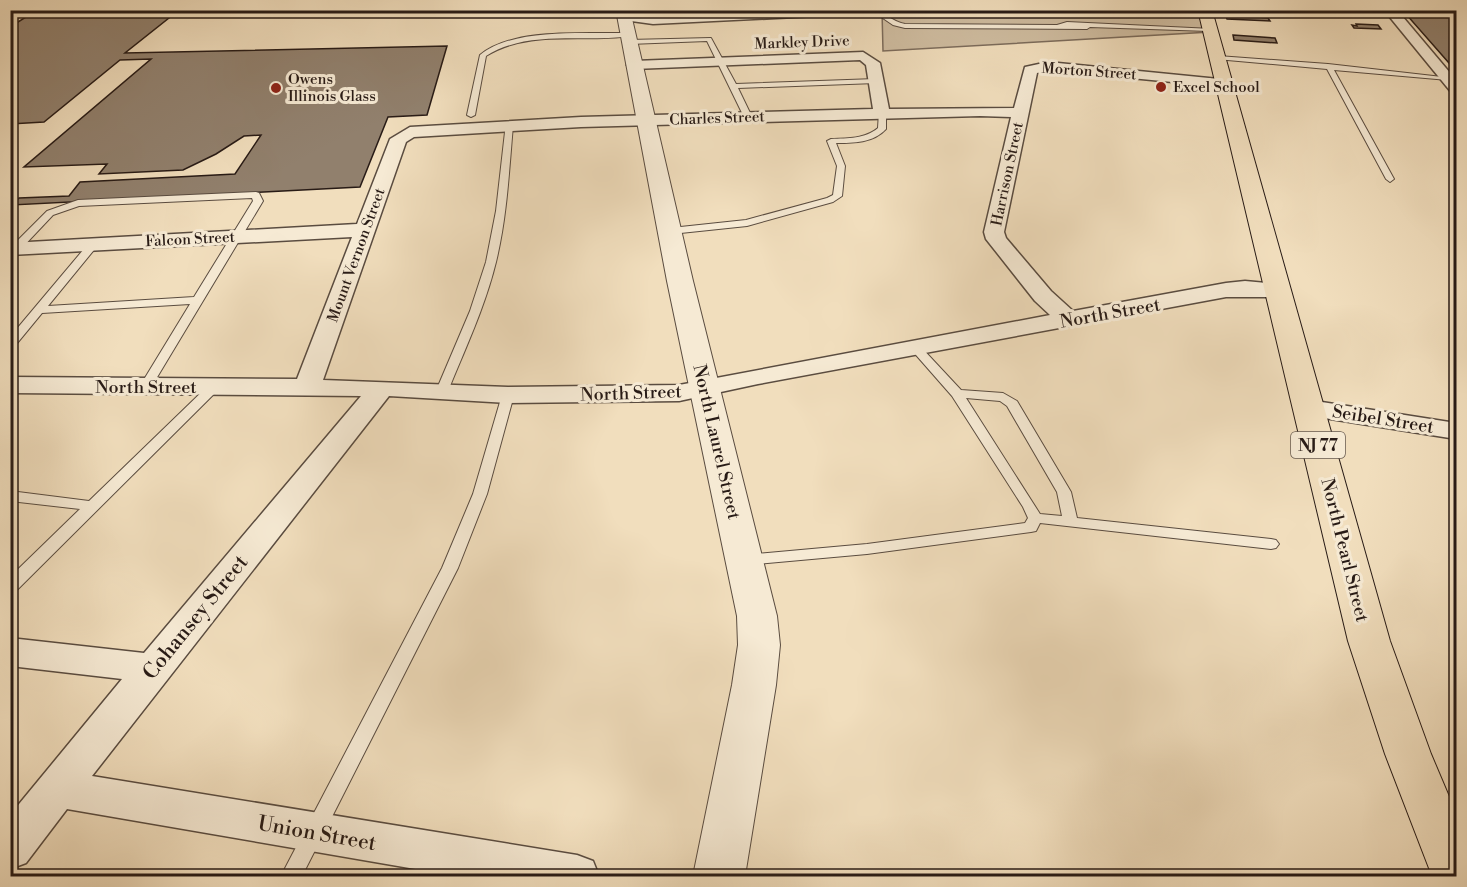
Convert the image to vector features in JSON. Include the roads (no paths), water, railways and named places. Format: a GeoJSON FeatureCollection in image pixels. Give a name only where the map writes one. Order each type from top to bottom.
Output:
{"type":"FeatureCollection","features":[{"type":"Feature","properties":{"kind":"main road","name":"North Pearl Street"},"geometry":{"type":"LineString","coordinates":[[1214,45],[1382,682],[1456,872]]}},
{"type":"Feature","properties":{"kind":"street"},"geometry":{"type":"LineString","coordinates":[[631,30],[653,20],[856,10]]}},
{"type":"Feature","properties":{"kind":"street"},"geometry":{"type":"LineString","coordinates":[[1390,10],[1452,83]]}},
{"type":"Feature","properties":{"kind":"street"},"geometry":{"type":"LineString","coordinates":[[1412,10],[1456,14]]}},
{"type":"Feature","properties":{"kind":"street","name":"Markley Drive"},"geometry":{"type":"LineString","coordinates":[[631,30],[722,61],[863,56],[873,63],[882,114]]}},
{"type":"Feature","properties":{"kind":"street","name":"North Laurel Street"},"geometry":{"type":"LineString","coordinates":[[631,30],[645,120],[757,616],[759,645],[754,686],[719,876]]}},
{"type":"Feature","properties":{"kind":"street","name":"Morton Street"},"geometry":{"type":"LineString","coordinates":[[1030,72],[1033,68],[1214,45]]}},
{"type":"Feature","properties":{"kind":"street","name":"Harrison Street"},"geometry":{"type":"LineString","coordinates":[[1030,72],[994,232],[996,239],[1043,296],[1069,320]]}},
{"type":"Feature","properties":{"kind":"street","name":"Charles Street"},"geometry":{"type":"LineString","coordinates":[[413,131],[645,120],[980,111],[1020,113]]}},
{"type":"Feature","properties":{"kind":"street","name":"Mount Vernon Street"},"geometry":{"type":"LineString","coordinates":[[307,387],[398,139],[413,131]]}},
{"type":"Feature","properties":{"kind":"street","name":"Falcon Street"},"geometry":{"type":"LineString","coordinates":[[13,249],[364,230]]}},
{"type":"Feature","properties":{"kind":"street","name":"North Street"},"geometry":{"type":"LineString","coordinates":[[10,385],[382,388],[508,394],[679,393],[1226,290],[1245,288],[1279,290]]}},
{"type":"Feature","properties":{"kind":"street","name":"Cohansey Street"},"geometry":{"type":"LineString","coordinates":[[10,849],[153,668],[382,388]]}},
{"type":"Feature","properties":{"kind":"street","name":"Seibel Street"},"geometry":{"type":"LineString","coordinates":[[1309,408],[1456,431]]}},
{"type":"Feature","properties":{"kind":"street"},"geometry":{"type":"LineString","coordinates":[[10,652],[153,668]]}},
{"type":"Feature","properties":{"kind":"street","name":"Union Street"},"geometry":{"type":"LineString","coordinates":[[58,789],[577,876]]}},
{"type":"Feature","properties":{"kind":"lane"},"geometry":{"type":"LineString","coordinates":[[873,10],[895,24],[905,26],[1058,27],[1067,24],[1214,45],[1328,66],[1452,83]]}},
{"type":"Feature","properties":{"kind":"lane"},"geometry":{"type":"LineString","coordinates":[[471,115],[483,55],[490,49],[524,41],[631,30],[709,39],[748,117]]}},
{"type":"Feature","properties":{"kind":"lane"},"geometry":{"type":"LineString","coordinates":[[1328,66],[1390,180]]}},
{"type":"Feature","properties":{"kind":"lane"},"geometry":{"type":"LineString","coordinates":[[733,86],[876,81]]}},
{"type":"Feature","properties":{"kind":"lane"},"geometry":{"type":"LineString","coordinates":[[671,231],[747,223],[837,196],[841,166],[831,141],[864,138],[877,134],[882,129],[882,114]]}},
{"type":"Feature","properties":{"kind":"lane"},"geometry":{"type":"LineString","coordinates":[[442,391],[477,305],[491,262],[498,226],[509,125]]}},
{"type":"Feature","properties":{"kind":"lane"},"geometry":{"type":"LineString","coordinates":[[13,249],[50,213],[78,203],[256,195],[258,201],[146,386]]}},
{"type":"Feature","properties":{"kind":"lane"},"geometry":{"type":"LineString","coordinates":[[10,345],[93,245]]}},
{"type":"Feature","properties":{"kind":"lane"},"geometry":{"type":"LineString","coordinates":[[37,310],[198,300]]}},
{"type":"Feature","properties":{"kind":"lane"},"geometry":{"type":"LineString","coordinates":[[745,560],[867,549],[1031,527],[1035,518],[1030,507],[957,394],[915,347]]}},
{"type":"Feature","properties":{"kind":"lane"},"geometry":{"type":"LineString","coordinates":[[10,587],[214,387]]}},
{"type":"Feature","properties":{"kind":"lane"},"geometry":{"type":"LineString","coordinates":[[291,876],[316,833],[450,568],[480,494],[508,394]]}},
{"type":"Feature","properties":{"kind":"lane"},"geometry":{"type":"LineString","coordinates":[[957,394],[1003,398],[1012,404],[1064,492],[1071,522]]}},
{"type":"Feature","properties":{"kind":"lane"},"geometry":{"type":"LineString","coordinates":[[10,496],[93,506]]}},
{"type":"Feature","properties":{"kind":"lane"},"geometry":{"type":"LineString","coordinates":[[1035,518],[1271,544]]}},
{"type":"Feature","properties":{"kind":"place","name":"Excel School"},"geometry":{"type":"Point","coordinates":[1161,87]}},
{"type":"Feature","properties":{"kind":"place","name":"Owens Illinois Glass"},"geometry":{"type":"Point","coordinates":[276,88]}}]}
